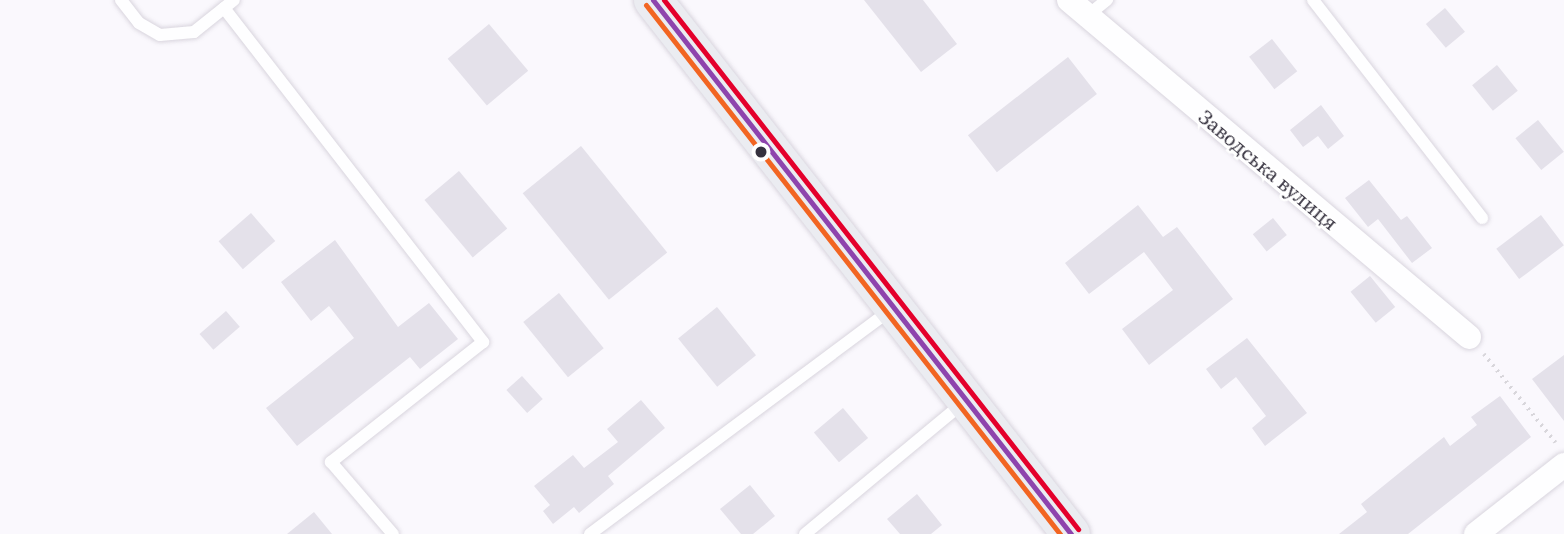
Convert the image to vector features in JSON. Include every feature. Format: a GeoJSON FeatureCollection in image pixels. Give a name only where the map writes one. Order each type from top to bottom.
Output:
{"type":"FeatureCollection","features":[{"type":"Feature","properties":{"kind":"main road"},"geometry":{"type":"LineString","coordinates":[[653,0],[1072,534]]}},
{"type":"Feature","properties":{"kind":"street","name":"Заводська вулиця"},"geometry":{"type":"LineString","coordinates":[[1078,8],[1469,337]]}},
{"type":"Feature","properties":{"kind":"street"},"geometry":{"type":"LineString","coordinates":[[1476,534],[1564,465]]}},
{"type":"Feature","properties":{"kind":"lane"},"geometry":{"type":"LineString","coordinates":[[121,0],[139,23],[160,35],[194,32],[229,4],[483,342],[331,462],[393,534]]}},
{"type":"Feature","properties":{"kind":"lane"},"geometry":{"type":"LineString","coordinates":[[1078,8],[1107,0]]}},
{"type":"Feature","properties":{"kind":"lane"},"geometry":{"type":"LineString","coordinates":[[1313,0],[1482,218]]}},
{"type":"Feature","properties":{"kind":"lane"},"geometry":{"type":"LineString","coordinates":[[590,534],[895,307]]}},
{"type":"Feature","properties":{"kind":"lane"},"geometry":{"type":"LineString","coordinates":[[805,534],[967,399]]}},
{"type":"Feature","properties":{"kind":"path"},"geometry":{"type":"LineString","coordinates":[[1469,337],[1564,453]]}},
{"type":"Feature","properties":{"kind":"building"},"geometry":{"type":"Polygon","coordinates":[[[864,0],[923,0],[957,44],[921,72],[864,0]]]}},
{"type":"Feature","properties":{"kind":"building"},"geometry":{"type":"Polygon","coordinates":[[[1445,8],[1465,32],[1446,48],[1426,24],[1445,8]]]}},
{"type":"Feature","properties":{"kind":"building"},"geometry":{"type":"Polygon","coordinates":[[[489,24],[528,71],[487,105],[448,59],[489,24]]]}},
{"type":"Feature","properties":{"kind":"building"},"geometry":{"type":"Polygon","coordinates":[[[1272,39],[1297,71],[1274,89],[1249,57],[1272,39]]]}},
{"type":"Feature","properties":{"kind":"building"},"geometry":{"type":"Polygon","coordinates":[[[1068,57],[1097,94],[997,172],[968,135],[1068,57]]]}},
{"type":"Feature","properties":{"kind":"building"},"geometry":{"type":"Polygon","coordinates":[[[1497,65],[1518,91],[1493,111],[1472,85],[1497,65]]]}},
{"type":"Feature","properties":{"kind":"building"},"geometry":{"type":"Polygon","coordinates":[[[1321,105],[1344,136],[1328,149],[1318,136],[1303,147],[1290,130],[1321,105]]]}},
{"type":"Feature","properties":{"kind":"building"},"geometry":{"type":"Polygon","coordinates":[[[1538,120],[1564,152],[1541,170],[1515,138],[1538,120]]]}},
{"type":"Feature","properties":{"kind":"building"},"geometry":{"type":"Polygon","coordinates":[[[581,146],[667,252],[609,300],[523,193],[581,146]]]}},
{"type":"Feature","properties":{"kind":"building"},"geometry":{"type":"Polygon","coordinates":[[[459,171],[507,228],[473,257],[425,200],[459,171]]]}},
{"type":"Feature","properties":{"kind":"building"},"geometry":{"type":"Polygon","coordinates":[[[1369,180],[1401,220],[1407,216],[1432,248],[1412,263],[1378,219],[1368,227],[1345,198],[1369,180]]]}},
{"type":"Feature","properties":{"kind":"building"},"geometry":{"type":"Polygon","coordinates":[[[1138,205],[1163,237],[1177,227],[1233,299],[1149,365],[1122,329],[1173,290],[1144,252],[1089,294],[1065,263],[1138,205]]]}},
{"type":"Feature","properties":{"kind":"building"},"geometry":{"type":"Polygon","coordinates":[[[251,213],[275,241],[243,269],[219,241],[251,213]]]}},
{"type":"Feature","properties":{"kind":"building"},"geometry":{"type":"Polygon","coordinates":[[[1541,215],[1564,245],[1519,279],[1496,249],[1541,215]]]}},
{"type":"Feature","properties":{"kind":"building"},"geometry":{"type":"Polygon","coordinates":[[[1273,218],[1287,235],[1267,251],[1253,234],[1273,218]]]}},
{"type":"Feature","properties":{"kind":"building"},"geometry":{"type":"Polygon","coordinates":[[[335,240],[398,327],[429,303],[458,339],[420,369],[410,357],[297,446],[266,408],[354,338],[329,306],[311,321],[281,282],[335,240]]]}},
{"type":"Feature","properties":{"kind":"building"},"geometry":{"type":"Polygon","coordinates":[[[1370,276],[1395,307],[1376,323],[1351,292],[1370,276]]]}},
{"type":"Feature","properties":{"kind":"building"},"geometry":{"type":"Polygon","coordinates":[[[559,293],[604,348],[568,377],[523,322],[559,293]]]}},
{"type":"Feature","properties":{"kind":"building"},"geometry":{"type":"Polygon","coordinates":[[[717,307],[756,355],[717,387],[678,338],[717,307]]]}},
{"type":"Feature","properties":{"kind":"building"},"geometry":{"type":"Polygon","coordinates":[[[226,311],[240,327],[213,350],[200,334],[226,311]]]}},
{"type":"Feature","properties":{"kind":"building"},"geometry":{"type":"Polygon","coordinates":[[[1247,338],[1307,413],[1265,446],[1252,428],[1266,416],[1236,377],[1221,389],[1206,369],[1247,338]]]}},
{"type":"Feature","properties":{"kind":"building"},"geometry":{"type":"Polygon","coordinates":[[[1564,355],[1564,421],[1532,379],[1564,355]]]}},
{"type":"Feature","properties":{"kind":"building"},"geometry":{"type":"Polygon","coordinates":[[[522,376],[543,399],[527,413],[506,390],[522,376]]]}},
{"type":"Feature","properties":{"kind":"building"},"geometry":{"type":"Polygon","coordinates":[[[1500,396],[1531,437],[1408,534],[1339,534],[1367,512],[1361,504],[1444,437],[1450,446],[1477,425],[1471,417],[1500,396]]]}},
{"type":"Feature","properties":{"kind":"building"},"geometry":{"type":"Polygon","coordinates":[[[641,400],[665,428],[608,476],[614,484],[579,513],[574,507],[553,524],[543,511],[550,505],[534,486],[573,455],[584,468],[618,442],[607,429],[641,400]]]}},
{"type":"Feature","properties":{"kind":"building"},"geometry":{"type":"Polygon","coordinates":[[[843,408],[868,438],[839,462],[814,432],[843,408]]]}},
{"type":"Feature","properties":{"kind":"building"},"geometry":{"type":"Polygon","coordinates":[[[750,485],[775,516],[753,534],[741,534],[720,509],[750,485]]]}},
{"type":"Feature","properties":{"kind":"building"},"geometry":{"type":"Polygon","coordinates":[[[917,494],[942,525],[931,534],[900,534],[887,519],[917,494]]]}},
{"type":"Feature","properties":{"kind":"building"},"geometry":{"type":"Polygon","coordinates":[[[314,512],[332,534],[287,534],[314,512]]]}},
{"type":"Feature","properties":{"kind":"transit line"},"geometry":{"type":"LineString","coordinates":[[653,0],[1071,534]]}},
{"type":"Feature","properties":{"kind":"transit line"},"geometry":{"type":"LineString","coordinates":[[664,0],[1078,529]]}},
{"type":"Feature","properties":{"kind":"transit line"},"geometry":{"type":"LineString","coordinates":[[646,5],[1060,534]]}}]}
